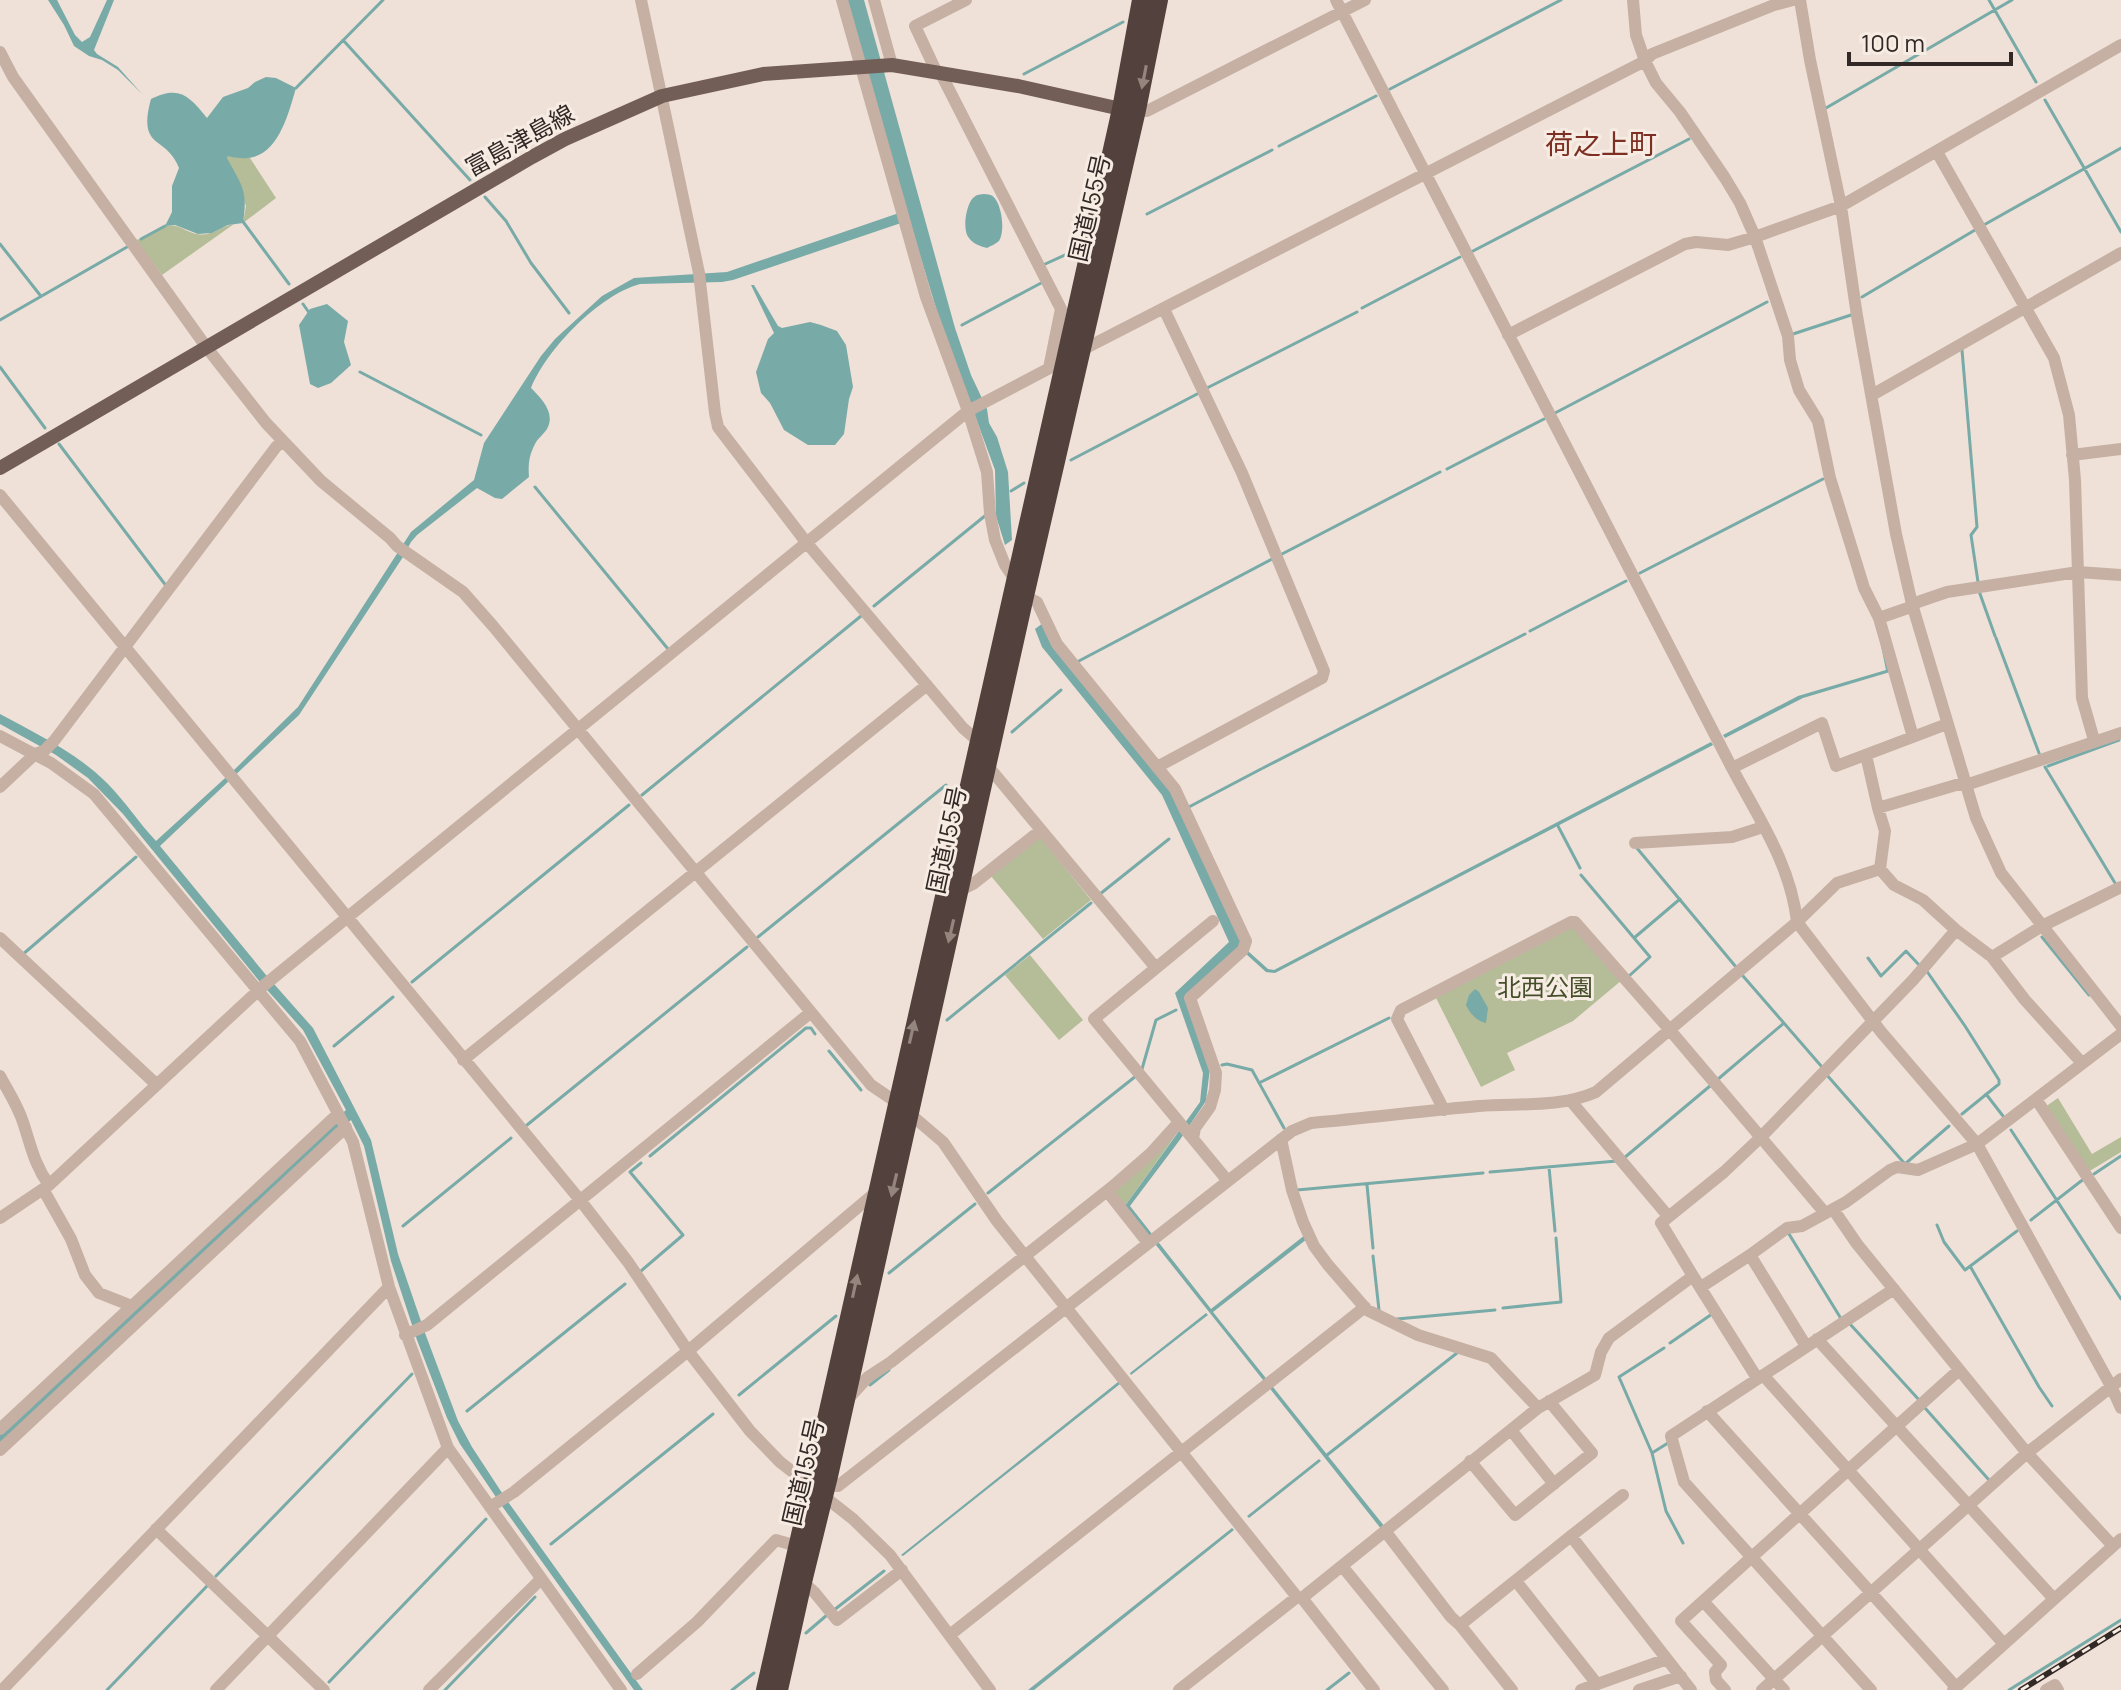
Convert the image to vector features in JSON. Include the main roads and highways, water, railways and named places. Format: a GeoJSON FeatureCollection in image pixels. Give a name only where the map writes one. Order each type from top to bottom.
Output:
{"type":"FeatureCollection","features":[{"type":"Feature","properties":{"kind":"highway","name":"国道155号"},"geometry":{"type":"LineString","coordinates":[[1129,110],[1141,0]]}},
{"type":"Feature","properties":{"kind":"highway","name":"国道155号"},"geometry":{"type":"LineString","coordinates":[[765,1690],[797,1546],[821,1490],[844,1405],[978,741],[1065,359],[1159,0]]}},
{"type":"Feature","properties":{"kind":"highway","name":"国道155号"},"geometry":{"type":"LineString","coordinates":[[779,1690],[821,1490],[876,1192],[903,1108],[961,890],[1025,596],[1065,359]]}},
{"type":"Feature","properties":{"kind":"main road","name":"富島津島線"},"geometry":{"type":"LineString","coordinates":[[0,468],[532,157],[662,96],[763,74],[892,65],[1018,86],[1129,110]]}},
{"type":"Feature","properties":{"kind":"water"},"geometry":{"type":"Polygon","coordinates":[[[48,0],[57,0],[75,35],[82,42],[90,37],[107,0],[114,0],[94,50],[118,67],[142,94],[118,70],[74,46],[48,0]]]}},
{"type":"Feature","properties":{"kind":"water"},"geometry":{"type":"Polygon","coordinates":[[[847,0],[864,0],[955,328],[1008,472],[1012,540],[1005,545],[996,516],[995,470],[939,318],[910,222],[733,280],[640,284],[608,299],[592,311],[562,341],[539,373],[531,388],[546,406],[550,417],[546,431],[531,452],[529,477],[502,499],[477,488],[417,535],[299,715],[160,846],[313,1028],[371,1140],[398,1254],[458,1421],[506,1499],[643,1690],[634,1690],[502,1506],[460,1444],[447,1418],[391,1261],[364,1146],[351,1120],[0,1445],[0,1434],[346,1110],[303,1030],[123,814],[88,778],[56,755],[0,724],[0,714],[83,762],[114,790],[156,841],[298,707],[411,532],[474,480],[484,443],[541,356],[602,296],[634,278],[727,272],[896,214],[905,208],[847,0]]]}},
{"type":"Feature","properties":{"kind":"water"},"geometry":{"type":"Polygon","coordinates":[[[266,77],[276,78],[296,88],[285,123],[272,145],[253,157],[227,158],[242,189],[245,203],[243,223],[198,234],[175,225],[165,226],[172,212],[172,186],[179,168],[167,150],[150,135],[148,116],[151,99],[169,93],[183,95],[207,118],[223,97],[266,77]]]}},
{"type":"Feature","properties":{"kind":"water"},"geometry":{"type":"Polygon","coordinates":[[[984,194],[996,200],[1002,220],[999,241],[987,248],[971,240],[965,224],[972,199],[984,194]]]}},
{"type":"Feature","properties":{"kind":"water"},"geometry":{"type":"Polygon","coordinates":[[[751,285],[754,285],[778,326],[782,328],[810,322],[821,325],[837,331],[846,345],[853,387],[844,434],[835,445],[808,445],[784,430],[761,393],[756,372],[768,339],[774,333],[751,285]]]}},
{"type":"Feature","properties":{"kind":"water"},"geometry":{"type":"Polygon","coordinates":[[[327,304],[348,321],[344,342],[351,365],[331,383],[318,388],[310,384],[299,325],[310,309],[327,304]]]}},
{"type":"Feature","properties":{"kind":"water"},"geometry":{"type":"Polygon","coordinates":[[[1043,623],[1172,789],[1244,943],[1185,995],[1210,1068],[1206,1101],[1130,1206],[1211,1309],[1305,1235],[1307,1239],[1213,1312],[1385,1527],[1382,1530],[1125,1206],[1200,1102],[1203,1073],[1175,993],[1229,942],[1162,795],[1042,647],[1035,629],[1043,623]]]}},
{"type":"Feature","properties":{"kind":"water"},"geometry":{"type":"Polygon","coordinates":[[[1878,631],[1890,672],[1803,698],[1725,738],[1723,735],[1798,696],[1886,670],[1878,631]]]}},
{"type":"Feature","properties":{"kind":"water"},"geometry":{"type":"Polygon","coordinates":[[[1711,742],[1713,745],[1275,973],[1266,972],[1245,953],[1248,951],[1268,969],[1274,970],[1711,742]]]}},
{"type":"Feature","properties":{"kind":"water"},"geometry":{"type":"Polygon","coordinates":[[[1475,989],[1488,1008],[1486,1023],[1474,1017],[1466,1005],[1475,989]]]}},
{"type":"Feature","properties":{"kind":"water"},"geometry":{"type":"Polygon","coordinates":[[[1206,1313],[1208,1315],[1131,1375],[1130,1373],[1206,1313]]]}},
{"type":"Feature","properties":{"kind":"water"},"geometry":{"type":"Polygon","coordinates":[[[1118,1382],[1120,1384],[901,1555],[1118,1382]]]}},
{"type":"Feature","properties":{"kind":"water"},"geometry":{"type":"Polygon","coordinates":[[[1319,1459],[1321,1461],[1249,1518],[1247,1516],[1319,1459]]]}},
{"type":"Feature","properties":{"kind":"water"},"geometry":{"type":"Polygon","coordinates":[[[1232,1528],[1234,1530],[1034,1690],[1028,1690],[1232,1528]]]}},
{"type":"Feature","properties":{"kind":"waterway"},"geometry":{"type":"LineString","coordinates":[[296,88],[383,0]]}},
{"type":"Feature","properties":{"kind":"waterway"},"geometry":{"type":"LineString","coordinates":[[1390,89],[1561,0]]}},
{"type":"Feature","properties":{"kind":"waterway"},"geometry":{"type":"LineString","coordinates":[[1989,0],[2036,82]]}},
{"type":"Feature","properties":{"kind":"waterway"},"geometry":{"type":"LineString","coordinates":[[1826,108],[2012,0]]}},
{"type":"Feature","properties":{"kind":"waterway"},"geometry":{"type":"LineString","coordinates":[[1024,74],[1123,22]]}},
{"type":"Feature","properties":{"kind":"waterway"},"geometry":{"type":"LineString","coordinates":[[343,40],[470,180]]}},
{"type":"Feature","properties":{"kind":"waterway"},"geometry":{"type":"LineString","coordinates":[[1279,146],[1376,96]]}},
{"type":"Feature","properties":{"kind":"waterway"},"geometry":{"type":"LineString","coordinates":[[2045,100],[2121,232]]}},
{"type":"Feature","properties":{"kind":"waterway"},"geometry":{"type":"LineString","coordinates":[[1473,251],[1689,139]]}},
{"type":"Feature","properties":{"kind":"waterway"},"geometry":{"type":"LineString","coordinates":[[1982,226],[2121,148]]}},
{"type":"Feature","properties":{"kind":"waterway"},"geometry":{"type":"LineString","coordinates":[[1147,214],[1272,150]]}},
{"type":"Feature","properties":{"kind":"waterway"},"geometry":{"type":"LineString","coordinates":[[485,197],[506,221],[531,263],[569,313]]}},
{"type":"Feature","properties":{"kind":"waterway"},"geometry":{"type":"LineString","coordinates":[[241,219],[289,284]]}},
{"type":"Feature","properties":{"kind":"waterway"},"geometry":{"type":"LineString","coordinates":[[141,239],[165,226]]}},
{"type":"Feature","properties":{"kind":"waterway"},"geometry":{"type":"LineString","coordinates":[[1862,297],[1975,230]]}},
{"type":"Feature","properties":{"kind":"waterway"},"geometry":{"type":"LineString","coordinates":[[0,244],[40,295]]}},
{"type":"Feature","properties":{"kind":"waterway"},"geometry":{"type":"LineString","coordinates":[[0,320],[127,247]]}},
{"type":"Feature","properties":{"kind":"waterway"},"geometry":{"type":"LineString","coordinates":[[1043,265],[1076,250]]}},
{"type":"Feature","properties":{"kind":"waterway"},"geometry":{"type":"LineString","coordinates":[[1362,308],[1460,257]]}},
{"type":"Feature","properties":{"kind":"waterway"},"geometry":{"type":"LineString","coordinates":[[962,325],[1043,282]]}},
{"type":"Feature","properties":{"kind":"waterway"},"geometry":{"type":"LineString","coordinates":[[1555,413],[1767,302]]}},
{"type":"Feature","properties":{"kind":"waterway"},"geometry":{"type":"LineString","coordinates":[[303,304],[310,314]]}},
{"type":"Feature","properties":{"kind":"waterway"},"geometry":{"type":"LineString","coordinates":[[1205,389],[1357,312]]}},
{"type":"Feature","properties":{"kind":"waterway"},"geometry":{"type":"LineString","coordinates":[[1793,334],[1851,315]]}},
{"type":"Feature","properties":{"kind":"waterway"},"geometry":{"type":"LineString","coordinates":[[1962,350],[1977,527],[1971,535],[1978,582]]}},
{"type":"Feature","properties":{"kind":"waterway"},"geometry":{"type":"LineString","coordinates":[[0,367],[45,428]]}},
{"type":"Feature","properties":{"kind":"waterway"},"geometry":{"type":"LineString","coordinates":[[360,372],[481,435]]}},
{"type":"Feature","properties":{"kind":"waterway"},"geometry":{"type":"LineString","coordinates":[[1071,460],[1199,393]]}},
{"type":"Feature","properties":{"kind":"waterway"},"geometry":{"type":"LineString","coordinates":[[1447,469],[1544,419]]}},
{"type":"Feature","properties":{"kind":"waterway"},"geometry":{"type":"LineString","coordinates":[[59,444],[167,587]]}},
{"type":"Feature","properties":{"kind":"waterway"},"geometry":{"type":"LineString","coordinates":[[1282,554],[1440,472]]}},
{"type":"Feature","properties":{"kind":"waterway"},"geometry":{"type":"LineString","coordinates":[[1640,573],[1823,479]]}},
{"type":"Feature","properties":{"kind":"waterway"},"geometry":{"type":"LineString","coordinates":[[1011,491],[1024,483]]}},
{"type":"Feature","properties":{"kind":"waterway"},"geometry":{"type":"LineString","coordinates":[[535,487],[668,649]]}},
{"type":"Feature","properties":{"kind":"waterway"},"geometry":{"type":"LineString","coordinates":[[874,606],[986,515]]}},
{"type":"Feature","properties":{"kind":"waterway"},"geometry":{"type":"LineString","coordinates":[[1077,662],[1272,559]]}},
{"type":"Feature","properties":{"kind":"waterway"},"geometry":{"type":"LineString","coordinates":[[1530,631],[1626,581]]}},
{"type":"Feature","properties":{"kind":"waterway"},"geometry":{"type":"LineString","coordinates":[[1979,591],[1995,636]]}},
{"type":"Feature","properties":{"kind":"waterway"},"geometry":{"type":"LineString","coordinates":[[642,795],[861,616]]}},
{"type":"Feature","properties":{"kind":"waterway"},"geometry":{"type":"LineString","coordinates":[[1263,768],[1525,634]]}},
{"type":"Feature","properties":{"kind":"waterway"},"geometry":{"type":"LineString","coordinates":[[1996,638],[2039,753]]}},
{"type":"Feature","properties":{"kind":"waterway"},"geometry":{"type":"LineString","coordinates":[[1012,732],[1061,690]]}},
{"type":"Feature","properties":{"kind":"waterway"},"geometry":{"type":"LineString","coordinates":[[2048,766],[2119,740]]}},
{"type":"Feature","properties":{"kind":"waterway"},"geometry":{"type":"LineString","coordinates":[[2045,767],[2115,883]]}},
{"type":"Feature","properties":{"kind":"waterway"},"geometry":{"type":"LineString","coordinates":[[1187,808],[1261,769]]}},
{"type":"Feature","properties":{"kind":"waterway"},"geometry":{"type":"LineString","coordinates":[[758,937],[946,785]]}},
{"type":"Feature","properties":{"kind":"waterway"},"geometry":{"type":"LineString","coordinates":[[412,982],[629,805]]}},
{"type":"Feature","properties":{"kind":"waterway"},"geometry":{"type":"LineString","coordinates":[[1558,826],[1580,868]]}},
{"type":"Feature","properties":{"kind":"waterway"},"geometry":{"type":"LineString","coordinates":[[1100,894],[1169,839]]}},
{"type":"Feature","properties":{"kind":"waterway"},"geometry":{"type":"LineString","coordinates":[[1636,847],[1736,967]]}},
{"type":"Feature","properties":{"kind":"waterway"},"geometry":{"type":"LineString","coordinates":[[22,955],[136,857]]}},
{"type":"Feature","properties":{"kind":"waterway"},"geometry":{"type":"LineString","coordinates":[[1581,875],[1650,957],[1629,976]]}},
{"type":"Feature","properties":{"kind":"waterway"},"geometry":{"type":"LineString","coordinates":[[1634,938],[1680,899]]}},
{"type":"Feature","properties":{"kind":"waterway"},"geometry":{"type":"LineString","coordinates":[[947,1020],[1091,903]]}},
{"type":"Feature","properties":{"kind":"waterway"},"geometry":{"type":"LineString","coordinates":[[2042,937],[2089,995]]}},
{"type":"Feature","properties":{"kind":"waterway"},"geometry":{"type":"LineString","coordinates":[[527,1125],[747,947]]}},
{"type":"Feature","properties":{"kind":"waterway"},"geometry":{"type":"LineString","coordinates":[[1868,958],[1881,976],[1906,951],[1920,966]]}},
{"type":"Feature","properties":{"kind":"waterway"},"geometry":{"type":"LineString","coordinates":[[1926,970],[1999,1080],[1999,1084],[1962,1114]]}},
{"type":"Feature","properties":{"kind":"waterway"},"geometry":{"type":"LineString","coordinates":[[1743,976],[1822,1067]]}},
{"type":"Feature","properties":{"kind":"waterway"},"geometry":{"type":"LineString","coordinates":[[334,1046],[393,997]]}},
{"type":"Feature","properties":{"kind":"waterway"},"geometry":{"type":"LineString","coordinates":[[1142,1069],[1156,1020],[1176,1010]]}},
{"type":"Feature","properties":{"kind":"waterway"},"geometry":{"type":"LineString","coordinates":[[1259,1083],[1389,1018]]}},
{"type":"Feature","properties":{"kind":"waterway"},"geometry":{"type":"LineString","coordinates":[[1717,1080],[1784,1023]]}},
{"type":"Feature","properties":{"kind":"waterway"},"geometry":{"type":"LineString","coordinates":[[650,1156],[806,1028],[811,1028],[815,1034]]}},
{"type":"Feature","properties":{"kind":"waterway"},"geometry":{"type":"LineString","coordinates":[[829,1051],[861,1090]]}},
{"type":"Feature","properties":{"kind":"waterway"},"geometry":{"type":"LineString","coordinates":[[1222,1065],[1252,1070],[1284,1128]]}},
{"type":"Feature","properties":{"kind":"waterway"},"geometry":{"type":"LineString","coordinates":[[1826,1074],[1905,1164],[1949,1126]]}},
{"type":"Feature","properties":{"kind":"waterway"},"geometry":{"type":"LineString","coordinates":[[988,1193],[1136,1076]]}},
{"type":"Feature","properties":{"kind":"waterway"},"geometry":{"type":"LineString","coordinates":[[1624,1158],[1710,1086]]}},
{"type":"Feature","properties":{"kind":"waterway"},"geometry":{"type":"LineString","coordinates":[[1986,1094],[2003,1116]]}},
{"type":"Feature","properties":{"kind":"waterway"},"geometry":{"type":"LineString","coordinates":[[2011,1130],[2121,1299]]}},
{"type":"Feature","properties":{"kind":"waterway"},"geometry":{"type":"LineString","coordinates":[[403,1226],[511,1138]]}},
{"type":"Feature","properties":{"kind":"waterway"},"geometry":{"type":"LineString","coordinates":[[2094,1174],[2121,1156]]}},
{"type":"Feature","properties":{"kind":"waterway"},"geometry":{"type":"LineString","coordinates":[[1490,1172],[1617,1161]]}},
{"type":"Feature","properties":{"kind":"waterway"},"geometry":{"type":"LineString","coordinates":[[641,1163],[630,1172],[683,1235],[641,1271]]}},
{"type":"Feature","properties":{"kind":"waterway"},"geometry":{"type":"LineString","coordinates":[[1549,1167],[1555,1231]]}},
{"type":"Feature","properties":{"kind":"waterway"},"geometry":{"type":"LineString","coordinates":[[1297,1190],[1483,1173]]}},
{"type":"Feature","properties":{"kind":"waterway"},"geometry":{"type":"LineString","coordinates":[[2031,1220],[2085,1178]]}},
{"type":"Feature","properties":{"kind":"waterway"},"geometry":{"type":"LineString","coordinates":[[1367,1185],[1373,1248]]}},
{"type":"Feature","properties":{"kind":"waterway"},"geometry":{"type":"LineString","coordinates":[[889,1273],[975,1204]]}},
{"type":"Feature","properties":{"kind":"waterway"},"geometry":{"type":"LineString","coordinates":[[1937,1225],[1944,1242],[1965,1270],[2017,1231]]}},
{"type":"Feature","properties":{"kind":"waterway"},"geometry":{"type":"LineString","coordinates":[[1789,1234],[1840,1317]]}},
{"type":"Feature","properties":{"kind":"waterway"},"geometry":{"type":"LineString","coordinates":[[1503,1308],[1561,1302],[1556,1238]]}},
{"type":"Feature","properties":{"kind":"waterway"},"geometry":{"type":"LineString","coordinates":[[1373,1256],[1379,1310]]}},
{"type":"Feature","properties":{"kind":"waterway"},"geometry":{"type":"LineString","coordinates":[[1970,1266],[2052,1406]]}},
{"type":"Feature","properties":{"kind":"waterway"},"geometry":{"type":"LineString","coordinates":[[467,1411],[625,1284]]}},
{"type":"Feature","properties":{"kind":"waterway"},"geometry":{"type":"LineString","coordinates":[[1397,1319],[1495,1310]]}},
{"type":"Feature","properties":{"kind":"waterway"},"geometry":{"type":"LineString","coordinates":[[1670,1343],[1712,1314]]}},
{"type":"Feature","properties":{"kind":"waterway"},"geometry":{"type":"LineString","coordinates":[[739,1395],[836,1316]]}},
{"type":"Feature","properties":{"kind":"waterway"},"geometry":{"type":"LineString","coordinates":[[1850,1324],[1920,1401]]}},
{"type":"Feature","properties":{"kind":"waterway"},"geometry":{"type":"LineString","coordinates":[[1664,1348],[1619,1377],[1652,1453],[1666,1511],[1683,1543]]}},
{"type":"Feature","properties":{"kind":"waterway"},"geometry":{"type":"LineString","coordinates":[[1327,1455],[1457,1353]]}},
{"type":"Feature","properties":{"kind":"waterway"},"geometry":{"type":"LineString","coordinates":[[870,1385],[889,1370]]}},
{"type":"Feature","properties":{"kind":"waterway"},"geometry":{"type":"LineString","coordinates":[[216,1576],[412,1374]]}},
{"type":"Feature","properties":{"kind":"waterway"},"geometry":{"type":"LineString","coordinates":[[1925,1408],[1989,1480]]}},
{"type":"Feature","properties":{"kind":"waterway"},"geometry":{"type":"LineString","coordinates":[[551,1544],[713,1414]]}},
{"type":"Feature","properties":{"kind":"waterway"},"geometry":{"type":"LineString","coordinates":[[1652,1453],[1668,1443]]}},
{"type":"Feature","properties":{"kind":"waterway"},"geometry":{"type":"LineString","coordinates":[[329,1682],[486,1519]]}},
{"type":"Feature","properties":{"kind":"waterway"},"geometry":{"type":"LineString","coordinates":[[834,1610],[884,1571]]}},
{"type":"Feature","properties":{"kind":"waterway"},"geometry":{"type":"LineString","coordinates":[[107,1690],[207,1586]]}},
{"type":"Feature","properties":{"kind":"waterway"},"geometry":{"type":"LineString","coordinates":[[445,1690],[535,1597]]}},
{"type":"Feature","properties":{"kind":"waterway"},"geometry":{"type":"LineString","coordinates":[[806,1633],[827,1615]]}},
{"type":"Feature","properties":{"kind":"waterway"},"geometry":{"type":"LineString","coordinates":[[2009,1690],[2121,1620]]}},
{"type":"Feature","properties":{"kind":"waterway"},"geometry":{"type":"LineString","coordinates":[[732,1690],[754,1673]]}},
{"type":"Feature","properties":{"kind":"waterway"},"geometry":{"type":"LineString","coordinates":[[1327,1690],[1349,1673]]}},
{"type":"Feature","properties":{"kind":"railway"},"geometry":{"type":"LineString","coordinates":[[2021,1690],[2121,1628]]}},
{"type":"Feature","properties":{"kind":"district","name":"荷之上町"},"geometry":{"type":"Point","coordinates":[1601,144]}},
{"type":"Feature","properties":{"kind":"park label","name":"北西公園"},"geometry":{"type":"Point","coordinates":[1545,988]}}]}
